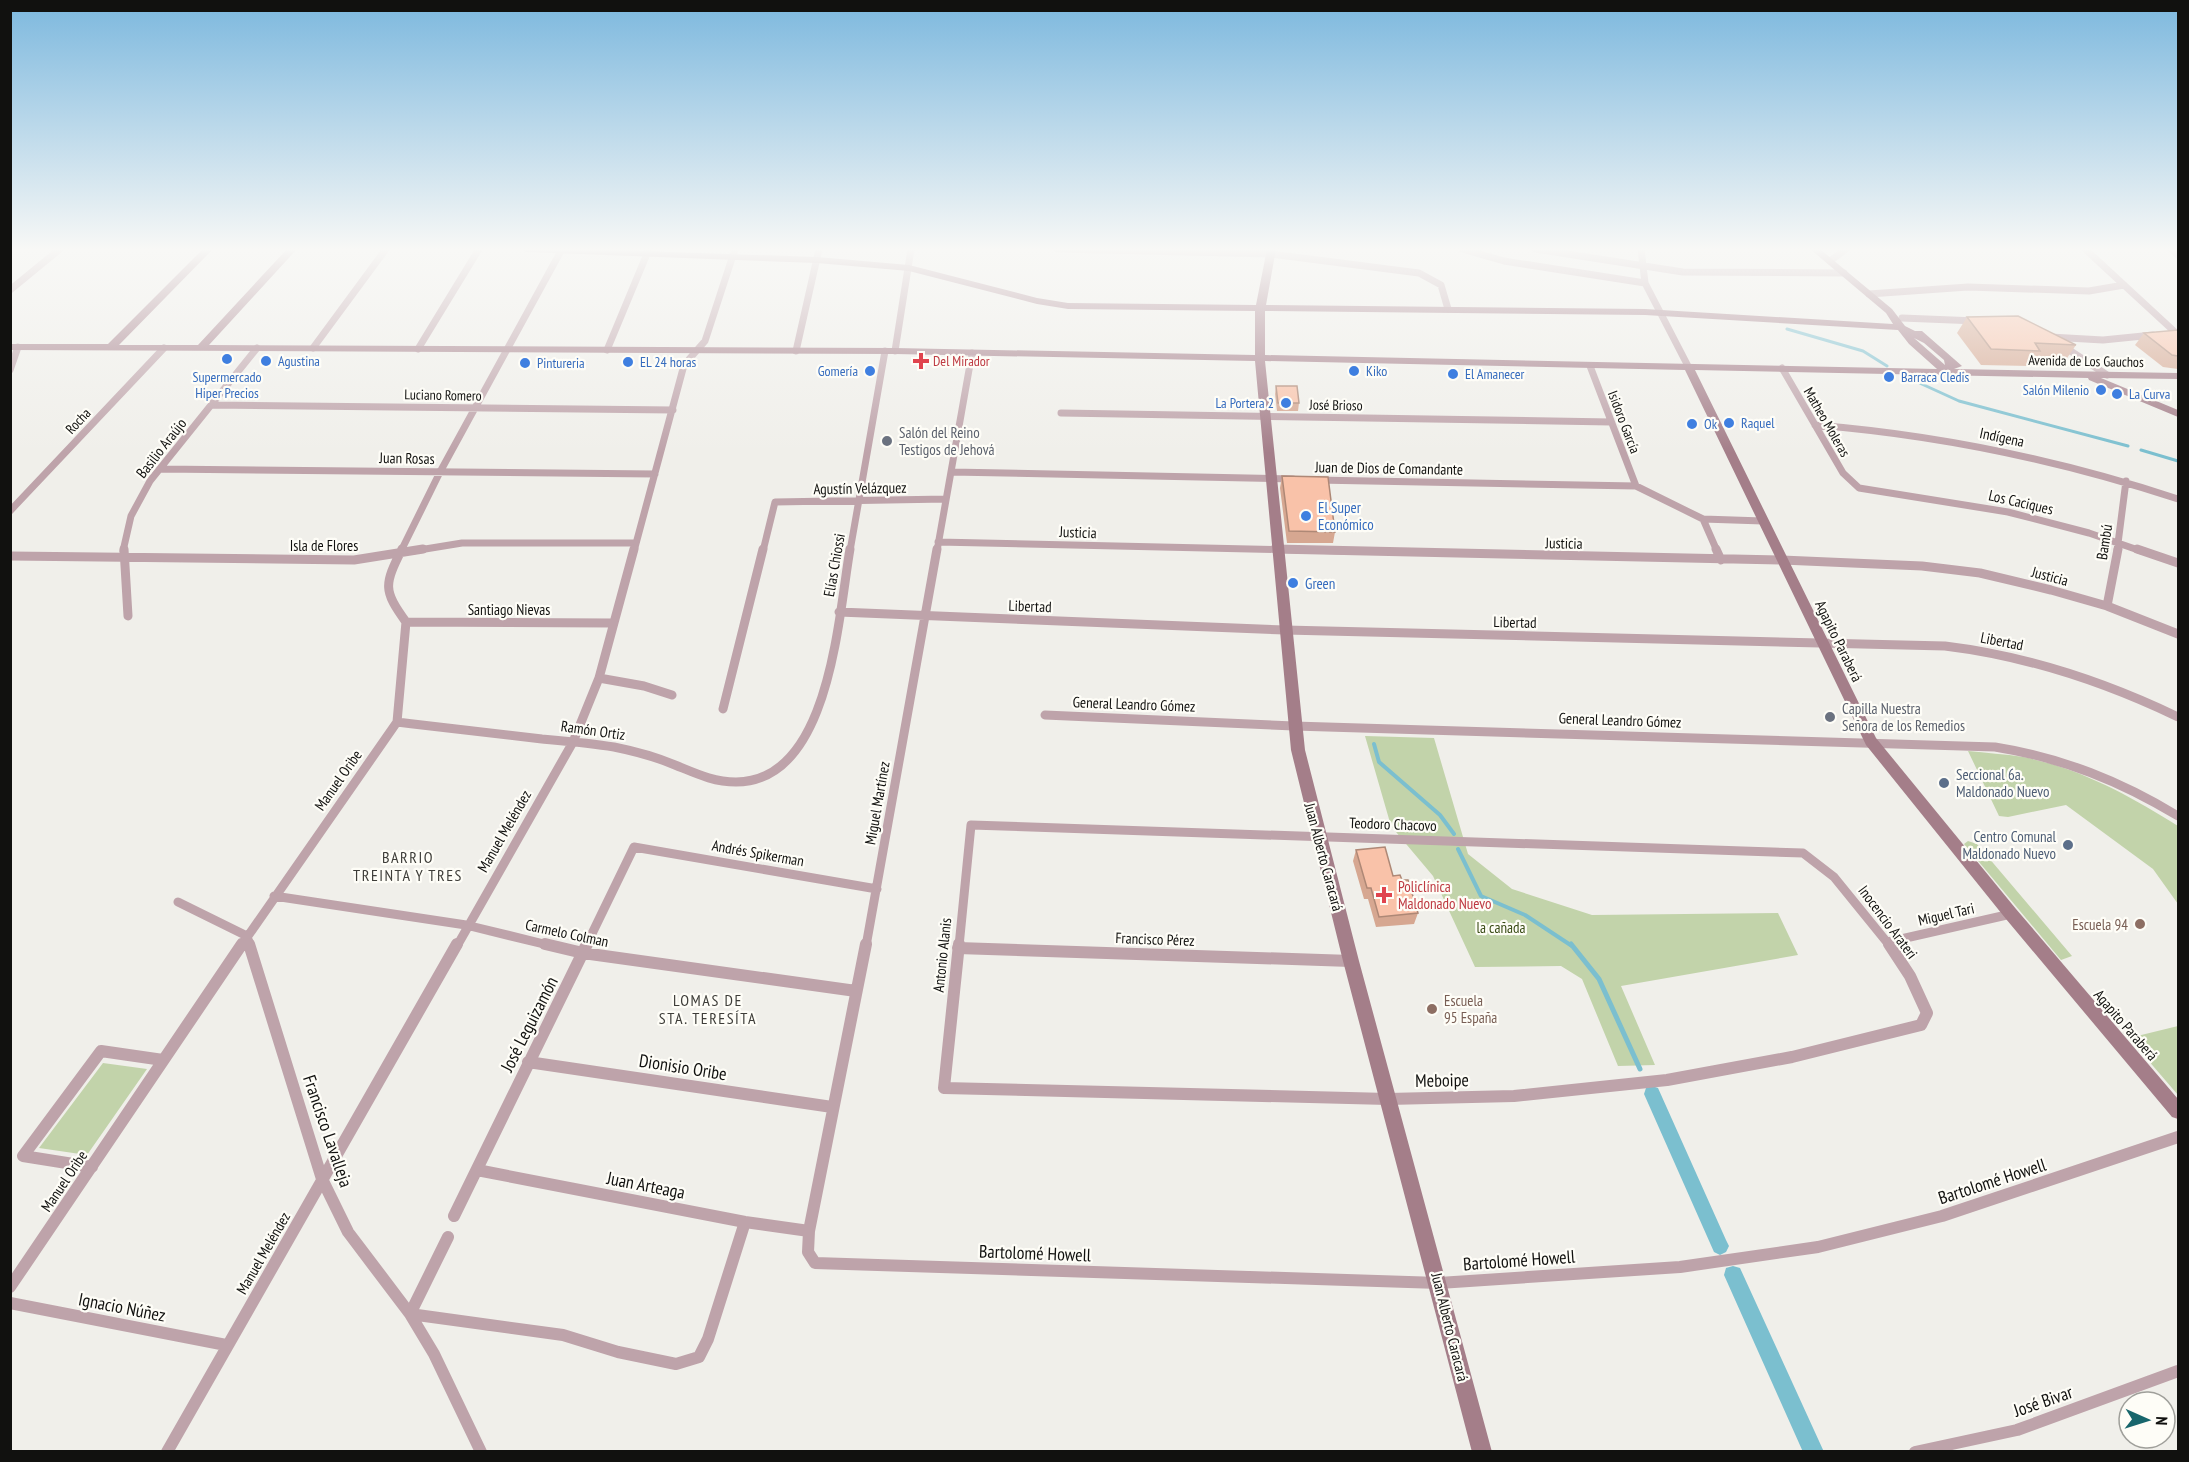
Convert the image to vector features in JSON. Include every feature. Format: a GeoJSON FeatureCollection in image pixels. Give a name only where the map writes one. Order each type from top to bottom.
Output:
{"type":"FeatureCollection","features":[{"type":"Feature","properties":{"kind":"street"},"geometry":{"type":"LineString","coordinates":[[110,348],[140,317]]}},
{"type":"Feature","properties":{"kind":"street"},"geometry":{"type":"LineString","coordinates":[[201,348],[229,317]]}},
{"type":"Feature","properties":{"kind":"street"},"geometry":{"type":"LineString","coordinates":[[313,348],[336,317]]}},
{"type":"Feature","properties":{"kind":"street"},"geometry":{"type":"LineString","coordinates":[[418,349],[437,317]]}},
{"type":"Feature","properties":{"kind":"street"},"geometry":{"type":"LineString","coordinates":[[397,722],[406,622],[389,598],[388,585],[399,555],[440,472],[524,317]]}},
{"type":"Feature","properties":{"kind":"street"},"geometry":{"type":"LineString","coordinates":[[607,350],[621,317]]}},
{"type":"Feature","properties":{"kind":"street","name":"Manuel Meléndez"},"geometry":{"type":"LineString","coordinates":[[167,1452],[573,742],[599,678],[612,623],[684,365],[705,341],[712,317]]}},
{"type":"Feature","properties":{"kind":"street"},"geometry":{"type":"LineString","coordinates":[[796,351],[804,317]]}},
{"type":"Feature","properties":{"kind":"street","name":"Elías Chiossi"},"geometry":{"type":"LineString","coordinates":[[779,772],[805,738],[820,708],[859,502],[898,317]]}},
{"type":"Feature","properties":{"kind":"street","name":"Juan Alberto Caracará"},"geometry":{"type":"LineString","coordinates":[[1261,317],[1260,359],[1264,416],[1294,726],[1319,837],[1351,961],[1439,1283],[1482,1452]]}},
{"type":"Feature","properties":{"kind":"street","name":"Agapito Paraberá"},"geometry":{"type":"LineString","coordinates":[[1661,317],[1689,368],[1870,741],[2011,914],[2178,1111]]}},
{"type":"Feature","properties":{"kind":"street"},"geometry":{"type":"LineString","coordinates":[[1746,317],[1901,323],[1988,321]]}},
{"type":"Feature","properties":{"kind":"street"},"geometry":{"type":"LineString","coordinates":[[1895,317],[1949,361],[1950,367],[1947,372],[1911,342],[1901,323]]}},
{"type":"Feature","properties":{"kind":"street"},"geometry":{"type":"LineString","coordinates":[[2160,317],[2177,333]]}},
{"type":"Feature","properties":{"kind":"street"},"geometry":{"type":"LineString","coordinates":[[2040,333],[2107,375]]}},
{"type":"Feature","properties":{"kind":"street"},"geometry":{"type":"LineString","coordinates":[[2048,337],[2103,340],[2177,333]]}},
{"type":"Feature","properties":{"kind":"street"},"geometry":{"type":"LineString","coordinates":[[10,370],[14,347]]}},
{"type":"Feature","properties":{"kind":"street","name":"Avenida de Los Gauchos"},"geometry":{"type":"LineString","coordinates":[[14,347],[890,351],[2178,376]]}},
{"type":"Feature","properties":{"kind":"street","name":"Rocha"},"geometry":{"type":"LineString","coordinates":[[10,511],[164,348]]}},
{"type":"Feature","properties":{"kind":"street","name":"Basilio Araújo"},"geometry":{"type":"LineString","coordinates":[[128,616],[122,556],[131,516],[160,469],[257,348]]}},
{"type":"Feature","properties":{"kind":"street","name":"Miguel Martínez"},"geometry":{"type":"LineString","coordinates":[[809,1258],[807,1247],[809,1232],[877,889],[972,353]]}},
{"type":"Feature","properties":{"kind":"street","name":"Avenida de Los Gauchos"},"geometry":{"type":"LineString","coordinates":[[1949,361],[1965,369],[1994,373]]}},
{"type":"Feature","properties":{"kind":"street","name":"Isidoro García"},"geometry":{"type":"LineString","coordinates":[[1590,366],[1636,486]]}},
{"type":"Feature","properties":{"kind":"street","name":"Matheo Moleras"},"geometry":{"type":"LineString","coordinates":[[1782,368],[1843,473],[1854,485]]}},
{"type":"Feature","properties":{"kind":"street"},"geometry":{"type":"LineString","coordinates":[[2086,375],[2178,414]]}},
{"type":"Feature","properties":{"kind":"street","name":"Luciano Romero"},"geometry":{"type":"LineString","coordinates":[[212,405],[673,410]]}},
{"type":"Feature","properties":{"kind":"street","name":"José Brioso"},"geometry":{"type":"LineString","coordinates":[[1061,413],[1611,422]]}},
{"type":"Feature","properties":{"kind":"street","name":"Indígena"},"geometry":{"type":"LineString","coordinates":[[1815,425],[1875,429],[1960,442],[2050,460],[2126,481],[2178,499]]}},
{"type":"Feature","properties":{"kind":"street","name":"Juan Rosas"},"geometry":{"type":"LineString","coordinates":[[160,469],[655,474]]}},
{"type":"Feature","properties":{"kind":"street","name":"Juan de Dios de Comandante"},"geometry":{"type":"LineString","coordinates":[[951,472],[1636,486],[1703,519]]}},
{"type":"Feature","properties":{"kind":"street","name":"Bambú"},"geometry":{"type":"LineString","coordinates":[[2107,606],[2119,542],[2126,481]]}},
{"type":"Feature","properties":{"kind":"street","name":"Los Caciques"},"geometry":{"type":"LineString","coordinates":[[1854,485],[1870,491],[2008,512],[2119,542],[2178,563]]}},
{"type":"Feature","properties":{"kind":"street","name":"Agustín Velázquez"},"geometry":{"type":"LineString","coordinates":[[723,709],[775,502],[946,499]]}},
{"type":"Feature","properties":{"kind":"street"},"geometry":{"type":"LineString","coordinates":[[1721,560],[1703,519],[1763,521]]}},
{"type":"Feature","properties":{"kind":"street","name":"Justicia"},"geometry":{"type":"LineString","coordinates":[[938,542],[1782,560],[1954,569],[2018,581],[2107,606],[2178,634]]}},
{"type":"Feature","properties":{"kind":"street","name":"Isla de Flores"},"geometry":{"type":"LineString","coordinates":[[10,556],[354,560],[399,555],[462,543],[636,543]]}},
{"type":"Feature","properties":{"kind":"street","name":"Libertad"},"geometry":{"type":"LineString","coordinates":[[839,612],[1285,630],[1945,646],[2011,656],[2095,681],[2178,717]]}},
{"type":"Feature","properties":{"kind":"street","name":"Santiago Nievas"},"geometry":{"type":"LineString","coordinates":[[406,622],[612,623]]}},
{"type":"Feature","properties":{"kind":"street"},"geometry":{"type":"LineString","coordinates":[[599,678],[644,686],[672,695]]}},
{"type":"Feature","properties":{"kind":"street","name":"General Leandro Gómez"},"geometry":{"type":"LineString","coordinates":[[1045,715],[1294,726],[1964,744],[2037,752],[2081,765],[2118,782],[2178,816]]}},
{"type":"Feature","properties":{"kind":"street","name":"Ramón Ortiz"},"geometry":{"type":"LineString","coordinates":[[397,722],[573,742],[638,752],[710,779],[748,782],[779,772]]}},
{"type":"Feature","properties":{"kind":"street","name":"Manuel Oribe"},"geometry":{"type":"LineString","coordinates":[[10,1287],[274,896],[397,722]]}},
{"type":"Feature","properties":{"kind":"street","name":"Teodoro Chacovo"},"geometry":{"type":"LineString","coordinates":[[971,825],[1781,851],[1813,856]]}},
{"type":"Feature","properties":{"kind":"street","name":"Antonio Alanis"},"geometry":{"type":"LineString","coordinates":[[944,1088],[971,825]]}},
{"type":"Feature","properties":{"kind":"street","name":"Andrés Spikerman"},"geometry":{"type":"LineString","coordinates":[[634,847],[877,889]]}},
{"type":"Feature","properties":{"kind":"street","name":"José Leguizamón"},"geometry":{"type":"LineString","coordinates":[[454,1216],[634,847]]}},
{"type":"Feature","properties":{"kind":"street","name":"Inocencio Arateri"},"geometry":{"type":"LineString","coordinates":[[1813,856],[1832,873],[1888,942],[1922,996],[1927,1013]]}},
{"type":"Feature","properties":{"kind":"street","name":"Carmelo Colman"},"geometry":{"type":"LineString","coordinates":[[274,896],[466,926],[583,953],[856,991]]}},
{"type":"Feature","properties":{"kind":"street"},"geometry":{"type":"LineString","coordinates":[[178,902],[247,936]]}},
{"type":"Feature","properties":{"kind":"street","name":"Miguel Tari"},"geometry":{"type":"LineString","coordinates":[[1888,942],[2011,914]]}},
{"type":"Feature","properties":{"kind":"street","name":"Francisco Lavalleja"},"geometry":{"type":"LineString","coordinates":[[247,936],[322,1179],[348,1232],[410,1314],[457,1398],[481,1452]]}},
{"type":"Feature","properties":{"kind":"street","name":"Francisco Pérez"},"geometry":{"type":"LineString","coordinates":[[958,948],[1351,961]]}},
{"type":"Feature","properties":{"kind":"street","name":"Meboipe"},"geometry":{"type":"LineString","coordinates":[[944,1088],[1388,1099],[1514,1096],[1666,1080],[1792,1056],[1921,1025],[1927,1013]]}},
{"type":"Feature","properties":{"kind":"street"},"geometry":{"type":"LineString","coordinates":[[92,1167],[23,1156],[101,1051],[163,1060]]}},
{"type":"Feature","properties":{"kind":"street","name":"Dionisio Oribe"},"geometry":{"type":"LineString","coordinates":[[528,1062],[832,1107]]}},
{"type":"Feature","properties":{"kind":"street","name":"Bartolomé Howell"},"geometry":{"type":"LineString","coordinates":[[809,1258],[815,1263],[1439,1283],[1680,1267],[1818,1247],[1942,1216],[2178,1137]]}},
{"type":"Feature","properties":{"kind":"street","name":"Juan Arteaga"},"geometry":{"type":"LineString","coordinates":[[477,1170],[809,1232]]}},
{"type":"Feature","properties":{"kind":"street"},"geometry":{"type":"LineString","coordinates":[[448,1237],[410,1314],[563,1335],[618,1352],[676,1364],[699,1357],[708,1339],[746,1222]]}},
{"type":"Feature","properties":{"kind":"street","name":"Ignacio Núñez"},"geometry":{"type":"LineString","coordinates":[[10,1303],[226,1346]]}},
{"type":"Feature","properties":{"kind":"street","name":"José Bivar"},"geometry":{"type":"LineString","coordinates":[[1915,1452],[2016,1430],[2178,1371]]}},
{"type":"Feature","properties":{"kind":"green space","name":"la cañada"},"geometry":{"type":"Polygon","coordinates":[[[1365,736],[1434,738],[1468,854],[1512,889],[1592,915],[1778,913],[1798,955],[1621,986],[1655,1065],[1618,1066],[1582,979],[1561,966],[1475,967],[1433,876],[1391,826],[1365,736]]]}},
{"type":"Feature","properties":{"kind":"green space"},"geometry":{"type":"Polygon","coordinates":[[[1968,751],[2023,757],[2065,768],[2104,784],[2178,826],[2178,904],[2153,869],[2066,805],[2008,817],[1999,816],[1968,751]]]}},
{"type":"Feature","properties":{"kind":"green space"},"geometry":{"type":"Polygon","coordinates":[[[1968,841],[1977,844],[2072,956],[2061,960],[1964,844],[1968,841]]]}},
{"type":"Feature","properties":{"kind":"green space"},"geometry":{"type":"Polygon","coordinates":[[[2178,1026],[2178,1095],[2129,1038],[2178,1026]]]}},
{"type":"Feature","properties":{"kind":"green space"},"geometry":{"type":"Polygon","coordinates":[[[103,1063],[147,1069],[87,1155],[39,1148],[103,1063]]]}},
{"type":"Feature","properties":{"kind":"building"},"geometry":{"type":"Polygon","coordinates":[[[1967,317],[2020,317],[2076,345],[2035,343],[2040,351],[1991,349],[1967,317]]]}},
{"type":"Feature","properties":{"kind":"building"},"geometry":{"type":"Polygon","coordinates":[[[2178,330],[2178,356],[2172,355],[2144,333],[2178,330]]]}},
{"type":"Feature","properties":{"kind":"building"},"geometry":{"type":"Polygon","coordinates":[[[1276,386],[1297,386],[1299,403],[1278,403],[1276,386]]]}},
{"type":"Feature","properties":{"kind":"building","name":"El Super Económico"},"geometry":{"type":"Polygon","coordinates":[[[1282,476],[1328,477],[1335,532],[1289,531],[1282,476]]]}},
{"type":"Feature","properties":{"kind":"building","name":"Policlínica Maldonado Nuevo"},"geometry":{"type":"Polygon","coordinates":[[[1385,847],[1393,876],[1400,875],[1402,880],[1408,880],[1418,913],[1379,917],[1371,888],[1367,888],[1356,850],[1385,847]]]}},
{"type":"Feature","properties":{"kind":"waterway"},"geometry":{"type":"LineString","coordinates":[[1787,329],[1863,351],[1887,366]]}},
{"type":"Feature","properties":{"kind":"waterway"},"geometry":{"type":"LineString","coordinates":[[1902,375],[1959,401],[2128,446]]}},
{"type":"Feature","properties":{"kind":"waterway"},"geometry":{"type":"LineString","coordinates":[[2141,450],[2178,461]]}},
{"type":"Feature","properties":{"kind":"waterway"},"geometry":{"type":"LineString","coordinates":[[1374,744],[1379,762],[1440,815],[1454,834]]}},
{"type":"Feature","properties":{"kind":"waterway"},"geometry":{"type":"LineString","coordinates":[[1458,849],[1481,896],[1525,915],[1572,946]]}},
{"type":"Feature","properties":{"kind":"waterway"},"geometry":{"type":"LineString","coordinates":[[1571,944],[1599,979],[1640,1069]]}},
{"type":"Feature","properties":{"kind":"waterway"},"geometry":{"type":"LineString","coordinates":[[1652,1094],[1720,1246]]}},
{"type":"Feature","properties":{"kind":"waterway"},"geometry":{"type":"LineString","coordinates":[[1733,1275],[1814,1452]]}},
{"type":"Feature","properties":{"kind":"place","name":"Supermercado Hiper Precios"},"geometry":{"type":"Point","coordinates":[227,359]}},
{"type":"Feature","properties":{"kind":"place","name":"Agustina"},"geometry":{"type":"Point","coordinates":[266,361]}},
{"type":"Feature","properties":{"kind":"place","name":"Del Mirador"},"geometry":{"type":"Point","coordinates":[921,361]}},
{"type":"Feature","properties":{"kind":"place","name":"EL 24 horas"},"geometry":{"type":"Point","coordinates":[628,362]}},
{"type":"Feature","properties":{"kind":"place","name":"Pintureria"},"geometry":{"type":"Point","coordinates":[525,363]}},
{"type":"Feature","properties":{"kind":"place","name":"Gomería"},"geometry":{"type":"Point","coordinates":[870,371]}},
{"type":"Feature","properties":{"kind":"place","name":"Kiko"},"geometry":{"type":"Point","coordinates":[1354,371]}},
{"type":"Feature","properties":{"kind":"place","name":"El Amanecer"},"geometry":{"type":"Point","coordinates":[1453,374]}},
{"type":"Feature","properties":{"kind":"place","name":"Barraca Cledis"},"geometry":{"type":"Point","coordinates":[1889,377]}},
{"type":"Feature","properties":{"kind":"place","name":"Salón Milenio"},"geometry":{"type":"Point","coordinates":[2101,390]}},
{"type":"Feature","properties":{"kind":"place","name":"La Curva"},"geometry":{"type":"Point","coordinates":[2117,394]}},
{"type":"Feature","properties":{"kind":"place","name":"La Portera 2"},"geometry":{"type":"Point","coordinates":[1286,403]}},
{"type":"Feature","properties":{"kind":"place","name":"Raquel"},"geometry":{"type":"Point","coordinates":[1729,423]}},
{"type":"Feature","properties":{"kind":"place","name":"Ok"},"geometry":{"type":"Point","coordinates":[1692,424]}},
{"type":"Feature","properties":{"kind":"place","name":"Salón del Reino Testigos de Jehová"},"geometry":{"type":"Point","coordinates":[887,441]}},
{"type":"Feature","properties":{"kind":"place","name":"El Super Económico"},"geometry":{"type":"Point","coordinates":[1306,516]}},
{"type":"Feature","properties":{"kind":"place","name":"Green"},"geometry":{"type":"Point","coordinates":[1293,583]}},
{"type":"Feature","properties":{"kind":"place","name":"Capilla Nuestra Señora de los Remedios"},"geometry":{"type":"Point","coordinates":[1830,717]}},
{"type":"Feature","properties":{"kind":"place","name":"Seccional 6a. Maldonado Nuevo"},"geometry":{"type":"Point","coordinates":[1944,783]}},
{"type":"Feature","properties":{"kind":"place","name":"Centro Comunal Maldonado Nuevo"},"geometry":{"type":"Point","coordinates":[2068,845]}},
{"type":"Feature","properties":{"kind":"place","name":"Policlínica Maldonado Nuevo"},"geometry":{"type":"Point","coordinates":[1384,895]}},
{"type":"Feature","properties":{"kind":"place","name":"Escuela 94"},"geometry":{"type":"Point","coordinates":[2140,924]}},
{"type":"Feature","properties":{"kind":"place","name":"Escuela 95 España"},"geometry":{"type":"Point","coordinates":[1432,1009]}},
{"type":"Feature","properties":{"kind":"district","name":"BARRIO TREINTA Y TRES"},"geometry":{"type":"Point","coordinates":[408,866]}},
{"type":"Feature","properties":{"kind":"district","name":"LOMAS DE STA. TERESÍTA"},"geometry":{"type":"Point","coordinates":[708,1009]}}]}
